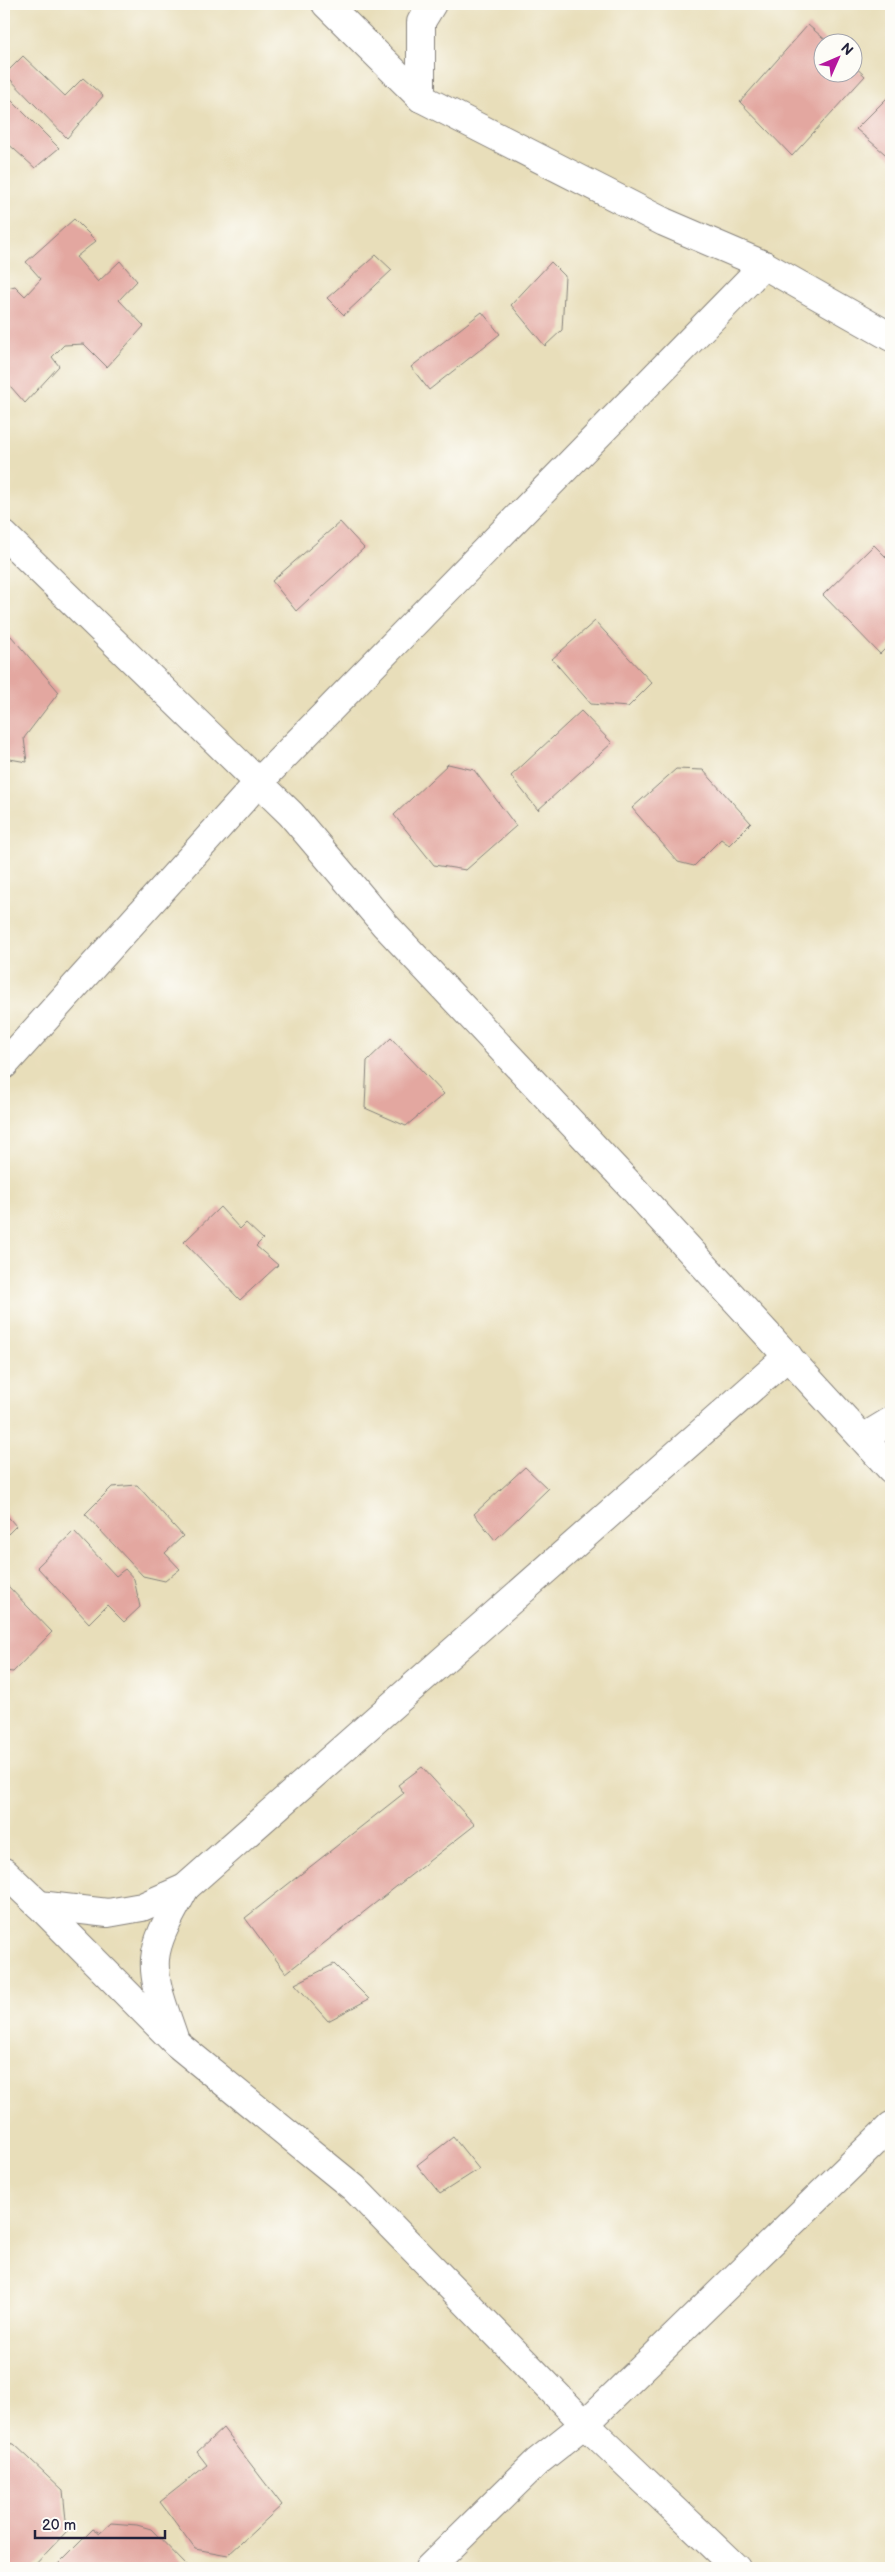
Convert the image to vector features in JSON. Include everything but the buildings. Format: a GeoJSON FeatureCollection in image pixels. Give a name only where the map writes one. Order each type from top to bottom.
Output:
{"type":"FeatureCollection","features":[{"type":"Feature","properties":{"kind":"street"},"geometry":{"type":"LineString","coordinates":[[326,4],[421,98],[664,222],[764,265],[891,337]]}},
{"type":"Feature","properties":{"kind":"street"},"geometry":{"type":"LineString","coordinates":[[421,98],[421,22],[432,4]]}},
{"type":"Feature","properties":{"kind":"street"},"geometry":{"type":"LineString","coordinates":[[4,1065],[258,783],[764,265]]}},
{"type":"Feature","properties":{"kind":"street"},"geometry":{"type":"LineString","coordinates":[[4,535],[291,814],[385,925],[891,1468]]}},
{"type":"Feature","properties":{"kind":"street"},"geometry":{"type":"LineString","coordinates":[[39,1905],[108,1913],[142,1906],[185,1888],[788,1356]]}},
{"type":"Feature","properties":{"kind":"street"},"geometry":{"type":"LineString","coordinates":[[863,1438],[891,1421]]}},
{"type":"Feature","properties":{"kind":"street"},"geometry":{"type":"LineString","coordinates":[[4,1872],[176,2043],[354,2188],[585,2424],[736,2568]]}},
{"type":"Feature","properties":{"kind":"street"},"geometry":{"type":"LineString","coordinates":[[176,2043],[156,1983],[155,1959],[160,1940],[185,1888]]}},
{"type":"Feature","properties":{"kind":"street"},"geometry":{"type":"LineString","coordinates":[[429,2568],[537,2462],[585,2424],[891,2126]]}}]}
